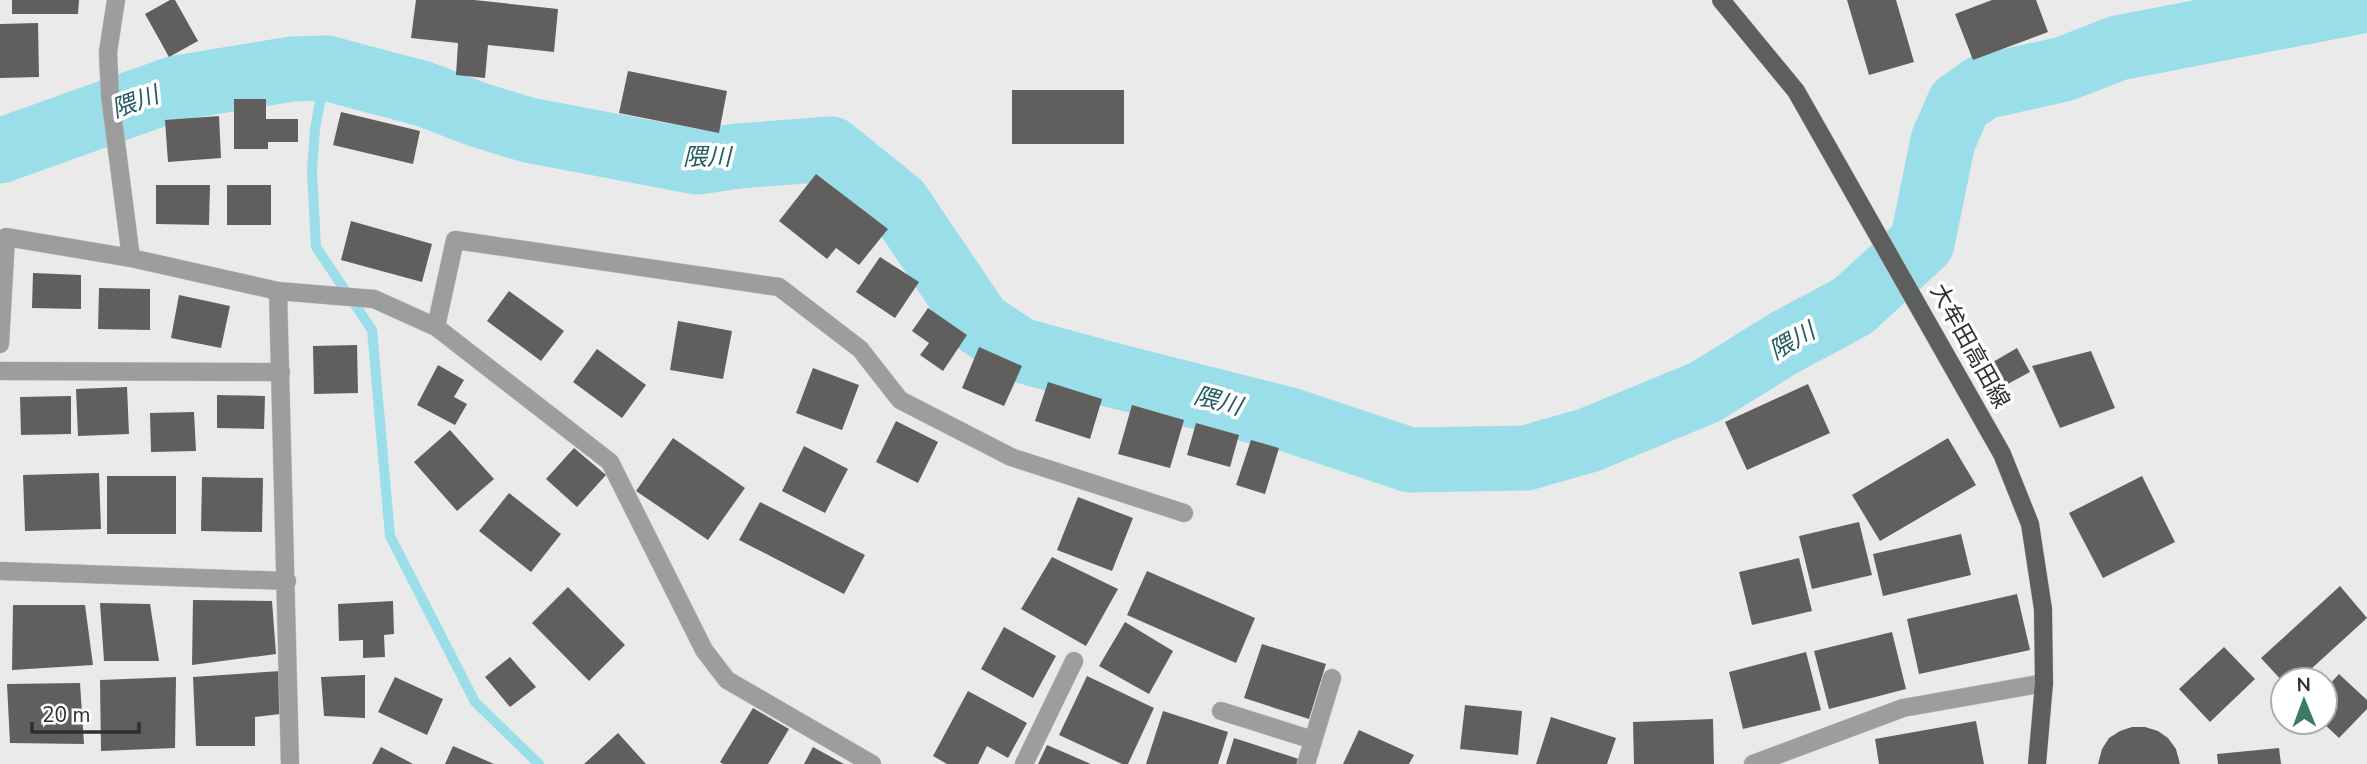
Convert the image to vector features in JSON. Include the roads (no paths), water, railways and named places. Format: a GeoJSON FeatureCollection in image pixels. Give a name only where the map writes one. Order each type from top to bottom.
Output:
{"type":"FeatureCollection","features":[{"type":"Feature","properties":{"kind":"main road","name":"大牟田高田線"},"geometry":{"type":"LineString","coordinates":[[1721,0],[1796,91],[2002,454],[2029,524],[2043,609],[2044,683],[2038,764]]}},
{"type":"Feature","properties":{"kind":"street"},"geometry":{"type":"LineString","coordinates":[[116,0],[108,52],[110,96],[131,258]]}},
{"type":"Feature","properties":{"kind":"street"},"geometry":{"type":"LineString","coordinates":[[0,344],[3,236],[131,258],[278,291],[374,299],[436,327],[610,462],[704,650],[727,680],[872,764]]}},
{"type":"Feature","properties":{"kind":"street"},"geometry":{"type":"LineString","coordinates":[[436,327],[455,240],[779,287],[860,349],[900,400],[1011,457],[1184,513]]}},
{"type":"Feature","properties":{"kind":"street"},"geometry":{"type":"LineString","coordinates":[[278,291],[290,764]]}},
{"type":"Feature","properties":{"kind":"street"},"geometry":{"type":"LineString","coordinates":[[0,371],[281,372]]}},
{"type":"Feature","properties":{"kind":"street"},"geometry":{"type":"LineString","coordinates":[[0,571],[287,581]]}},
{"type":"Feature","properties":{"kind":"street"},"geometry":{"type":"LineString","coordinates":[[1024,764],[1074,661]]}},
{"type":"Feature","properties":{"kind":"street"},"geometry":{"type":"LineString","coordinates":[[1306,764],[1332,678]]}},
{"type":"Feature","properties":{"kind":"street"},"geometry":{"type":"LineString","coordinates":[[1753,764],[1903,708],[2044,683]]}},
{"type":"Feature","properties":{"kind":"street"},"geometry":{"type":"LineString","coordinates":[[1221,711],[1313,740]]}},
{"type":"Feature","properties":{"kind":"waterway","name":"隈川"},"geometry":{"type":"LineString","coordinates":[[0,151],[176,88],[292,69],[326,68],[424,94],[528,130],[697,162],[831,149],[898,203],[980,324],[1020,350],[1290,420],[1410,460],[1526,458],[1589,440],[1705,392],[1784,343],[1853,306],[1922,243],[1943,141],[1959,104],[1983,87],[2064,69],[2118,48],[2367,0]]}},
{"type":"Feature","properties":{"kind":"waterway"},"geometry":{"type":"LineString","coordinates":[[326,68],[315,129],[312,172],[316,247],[372,330],[390,536],[475,702],[539,764]]}}]}
